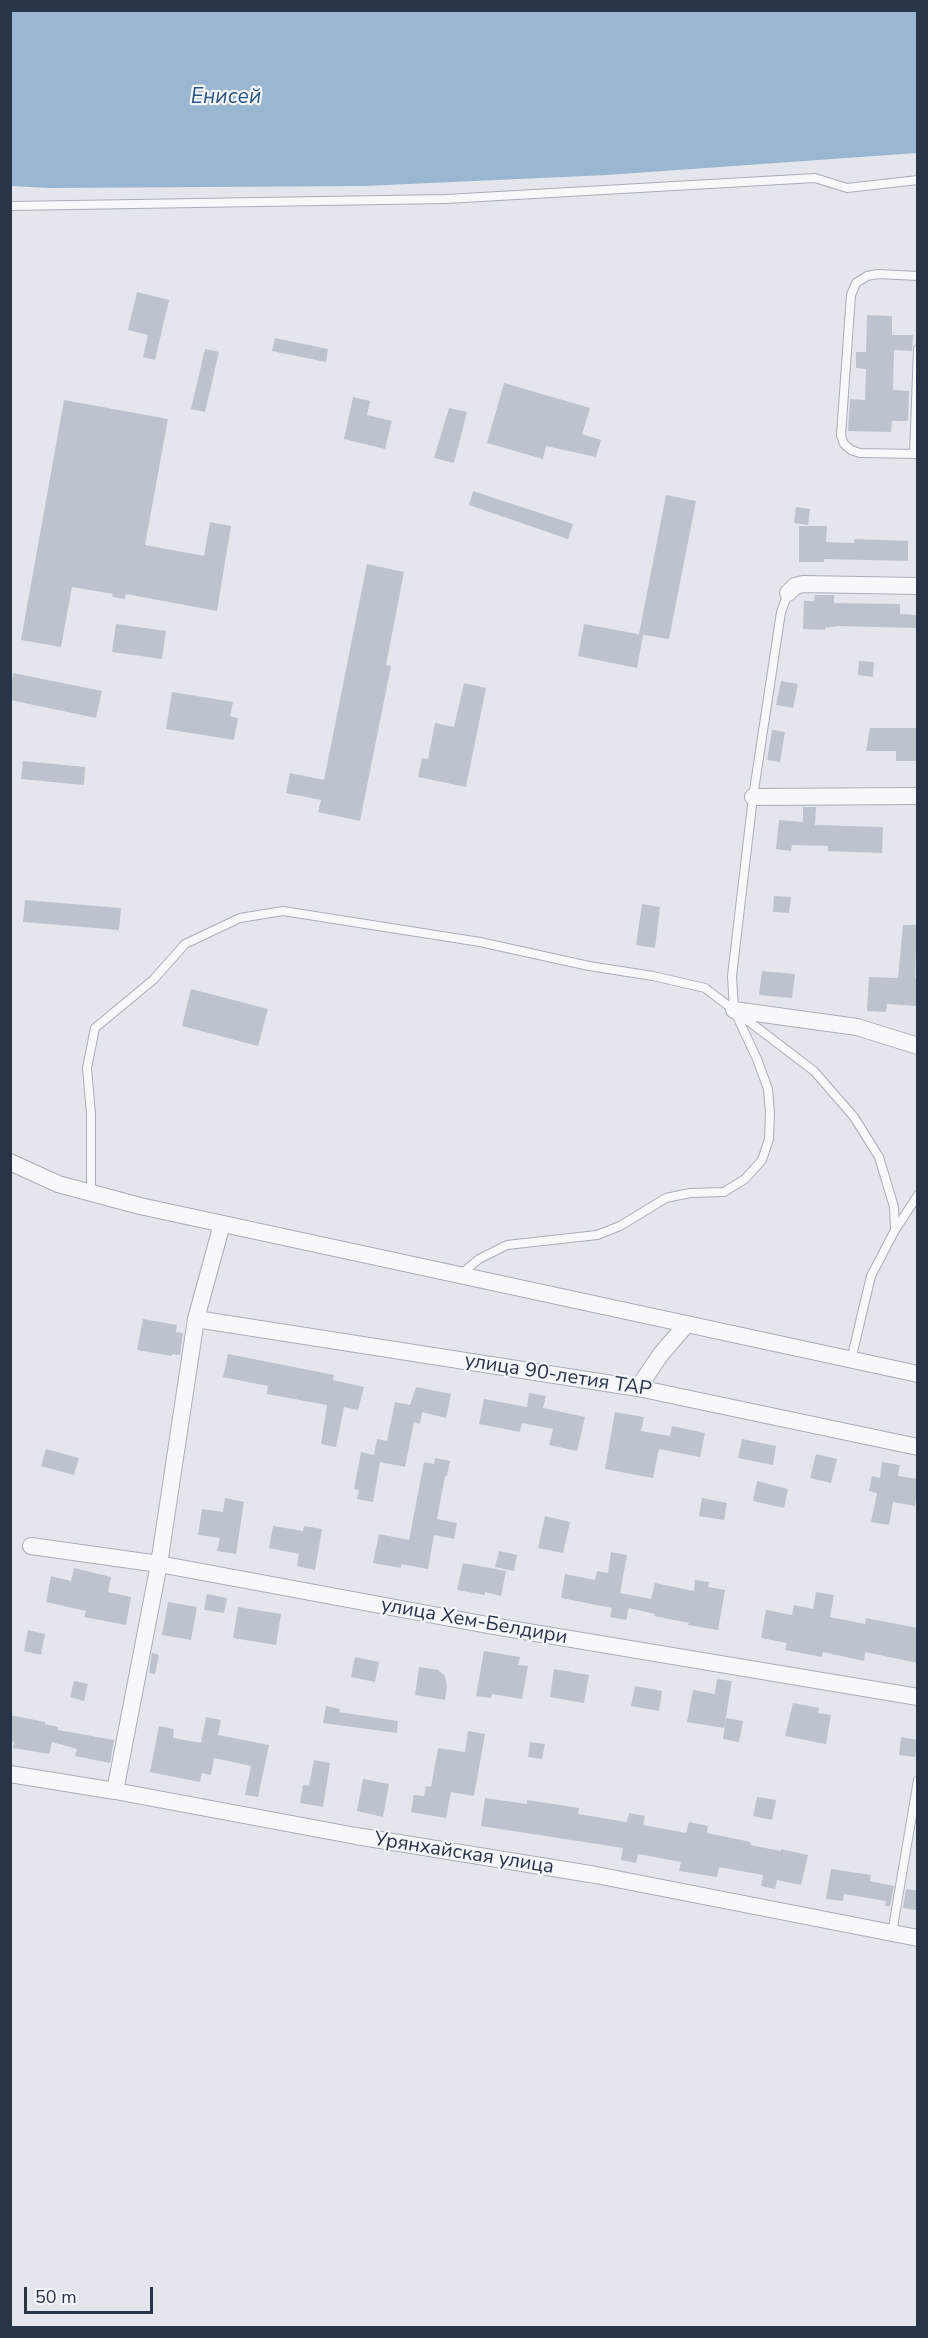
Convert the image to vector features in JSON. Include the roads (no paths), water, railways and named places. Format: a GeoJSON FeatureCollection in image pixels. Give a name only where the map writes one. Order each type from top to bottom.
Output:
{"type":"FeatureCollection","features":[{"type":"Feature","properties":{"kind":"street"},"geometry":{"type":"LineString","coordinates":[[788,593],[795,586],[803,584],[918,586]]}},
{"type":"Feature","properties":{"kind":"street"},"geometry":{"type":"LineString","coordinates":[[753,797],[918,796]]}},
{"type":"Feature","properties":{"kind":"street"},"geometry":{"type":"LineString","coordinates":[[734,1010],[857,1027],[918,1046]]}},
{"type":"Feature","properties":{"kind":"street"},"geometry":{"type":"LineString","coordinates":[[10,1162],[58,1184],[91,1194],[918,1374]]}},
{"type":"Feature","properties":{"kind":"street"},"geometry":{"type":"LineString","coordinates":[[115,1791],[159,1564],[196,1319],[222,1224]]}},
{"type":"Feature","properties":{"kind":"street","name":"улица 90-летия ТАР"},"geometry":{"type":"LineString","coordinates":[[196,1319],[638,1388],[918,1447]]}},
{"type":"Feature","properties":{"kind":"street"},"geometry":{"type":"LineString","coordinates":[[638,1388],[661,1354],[686,1325]]}},
{"type":"Feature","properties":{"kind":"street","name":"улица Хем-Белдири"},"geometry":{"type":"LineString","coordinates":[[31,1546],[159,1564],[493,1626],[918,1697]]}},
{"type":"Feature","properties":{"kind":"street","name":"Урянхайская улица"},"geometry":{"type":"LineString","coordinates":[[10,1774],[356,1836],[596,1875],[918,1938]]}},
{"type":"Feature","properties":{"kind":"lane"},"geometry":{"type":"LineString","coordinates":[[10,206],[446,199],[815,178],[847,188],[918,180]]}},
{"type":"Feature","properties":{"kind":"lane"},"geometry":{"type":"LineString","coordinates":[[918,276],[878,274],[867,276],[856,283],[851,294],[841,435],[844,444],[851,450],[860,453],[916,454],[918,349]]}},
{"type":"Feature","properties":{"kind":"lane"},"geometry":{"type":"LineString","coordinates":[[460,1275],[479,1259],[507,1245],[597,1235],[621,1226],[666,1198],[690,1193],[724,1192],[745,1179],[762,1160],[769,1139],[768,1089],[734,1010],[732,976],[753,797],[781,612],[788,593]]}},
{"type":"Feature","properties":{"kind":"lane"},"geometry":{"type":"LineString","coordinates":[[91,1194],[91,1114],[87,1068],[95,1028],[153,980],[185,944],[240,918],[283,911],[480,942],[705,988],[814,1071],[854,1118],[879,1157],[894,1207],[895,1230]]}},
{"type":"Feature","properties":{"kind":"lane"},"geometry":{"type":"LineString","coordinates":[[851,1360],[871,1276],[895,1230],[918,1195]]}},
{"type":"Feature","properties":{"kind":"lane"},"geometry":{"type":"LineString","coordinates":[[892,1933],[918,1780]]}},
{"type":"Feature","properties":{"kind":"water","name":"Енисей"},"geometry":{"type":"Polygon","coordinates":[[[11,10],[917,11],[917,153],[607,175],[364,186],[50,188],[11,186],[11,10]]]}}]}
